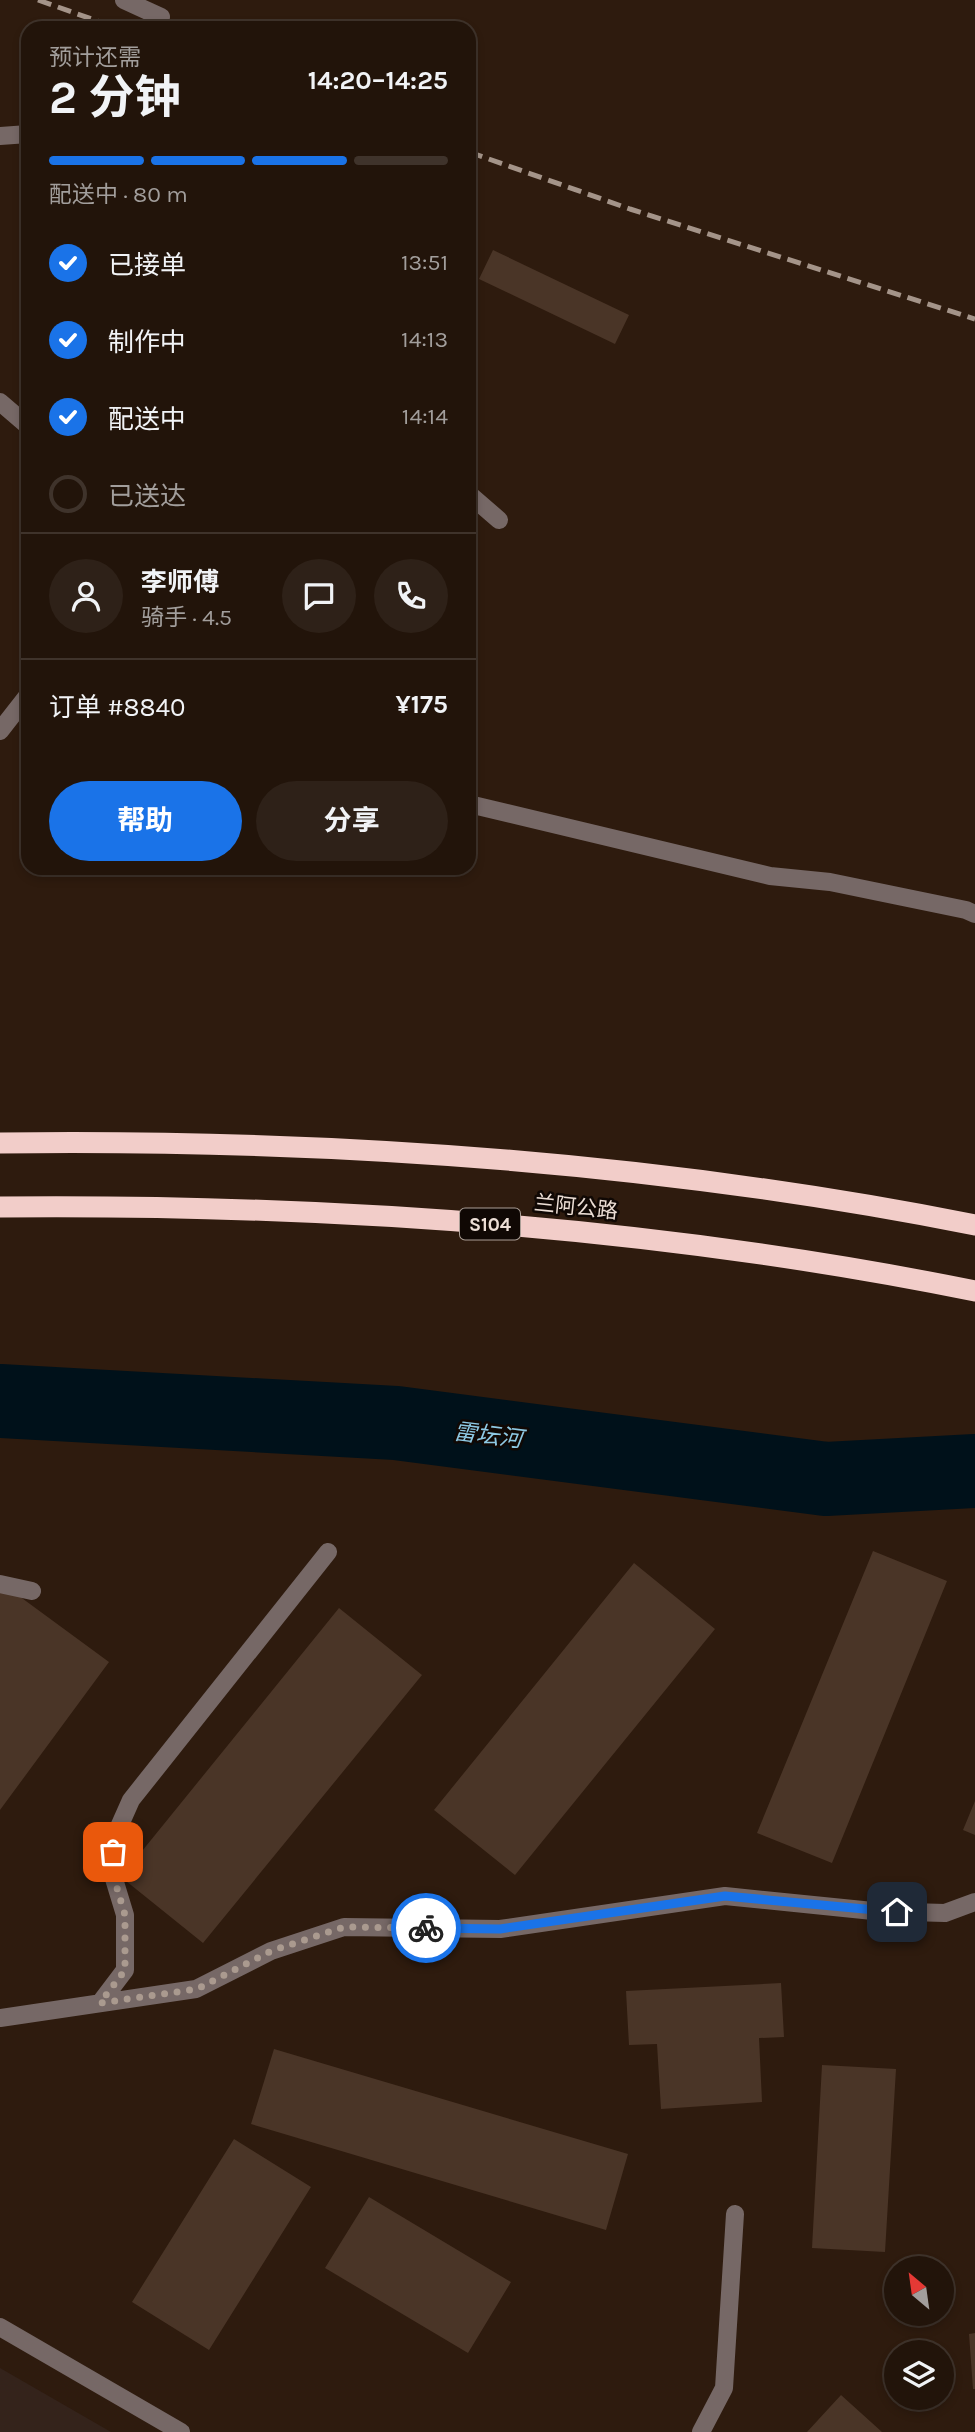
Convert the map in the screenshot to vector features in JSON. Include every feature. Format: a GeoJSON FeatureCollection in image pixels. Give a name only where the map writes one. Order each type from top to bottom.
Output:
{"type":"FeatureCollection","features":[{"type":"Feature","properties":{"kind":"highway","name":"兰阿公路"},"geometry":{"type":"LineString","coordinates":[[0,1143],[288,1145],[460,1156],[632,1172],[803,1195],[975,1225]]}},
{"type":"Feature","properties":{"kind":"highway","name":"兰阿公路"},"geometry":{"type":"LineString","coordinates":[[0,1207],[116,1206],[285,1210],[455,1220],[624,1237],[793,1259],[975,1291]]}},
{"type":"Feature","properties":{"kind":"street"},"geometry":{"type":"LineString","coordinates":[[124,0],[156,21]]}},
{"type":"Feature","properties":{"kind":"street"},"geometry":{"type":"LineString","coordinates":[[160,21],[167,0]]}},
{"type":"Feature","properties":{"kind":"street"},"geometry":{"type":"LineString","coordinates":[[0,136],[21,134]]}},
{"type":"Feature","properties":{"kind":"street"},"geometry":{"type":"LineString","coordinates":[[0,402],[21,420]]}},
{"type":"Feature","properties":{"kind":"street"},"geometry":{"type":"LineString","coordinates":[[476,500],[499,520]]}},
{"type":"Feature","properties":{"kind":"street"},"geometry":{"type":"LineString","coordinates":[[0,732],[21,704]]}},
{"type":"Feature","properties":{"kind":"street"},"geometry":{"type":"LineString","coordinates":[[476,806],[770,876],[830,882],[975,914]]}},
{"type":"Feature","properties":{"kind":"street"},"geometry":{"type":"LineString","coordinates":[[100,2003],[125,1970],[125,1915],[111,1868],[115,1836],[131,1800],[328,1552]]}},
{"type":"Feature","properties":{"kind":"street"},"geometry":{"type":"LineString","coordinates":[[0,1584],[33,1591]]}},
{"type":"Feature","properties":{"kind":"street"},"geometry":{"type":"LineString","coordinates":[[0,2018],[197,1989],[271,1951],[344,1927],[500,1929],[725,1896],[885,1912],[945,1913],[975,1902]]}},
{"type":"Feature","properties":{"kind":"street"},"geometry":{"type":"LineString","coordinates":[[701,2432],[724,2388],[735,2214]]}},
{"type":"Feature","properties":{"kind":"street"},"geometry":{"type":"LineString","coordinates":[[0,2327],[181,2432]]}},
{"type":"Feature","properties":{"kind":"shaded area"},"geometry":{"type":"Polygon","coordinates":[[[0,2368],[111,2432],[0,2432],[0,2368]]]}},
{"type":"Feature","properties":{"kind":"building"},"geometry":{"type":"Polygon","coordinates":[[[493,250],[629,315],[615,344],[479,279],[493,250]]]}},
{"type":"Feature","properties":{"kind":"building"},"geometry":{"type":"Polygon","coordinates":[[[873,1551],[947,1581],[832,1863],[757,1833],[873,1551]]]}},
{"type":"Feature","properties":{"kind":"building"},"geometry":{"type":"Polygon","coordinates":[[[634,1563],[715,1629],[515,1875],[434,1810],[634,1563]]]}},
{"type":"Feature","properties":{"kind":"building"},"geometry":{"type":"Polygon","coordinates":[[[0,1582],[109,1662],[0,1810],[0,1582]]]}},
{"type":"Feature","properties":{"kind":"building"},"geometry":{"type":"Polygon","coordinates":[[[339,1608],[422,1675],[203,1943],[121,1877],[339,1608]]]}},
{"type":"Feature","properties":{"kind":"building"},"geometry":{"type":"Polygon","coordinates":[[[975,1801],[975,1835],[963,1830],[975,1801]]]}},
{"type":"Feature","properties":{"kind":"building"},"geometry":{"type":"Polygon","coordinates":[[[781,1983],[784,2037],[759,2038],[762,2102],[661,2109],[657,2044],[629,2045],[626,1991],[781,1983]]]}},
{"type":"Feature","properties":{"kind":"building"},"geometry":{"type":"Polygon","coordinates":[[[274,2049],[628,2154],[606,2230],[251,2124],[274,2049]]]}},
{"type":"Feature","properties":{"kind":"building"},"geometry":{"type":"Polygon","coordinates":[[[822,2065],[896,2069],[885,2252],[812,2248],[822,2065]]]}},
{"type":"Feature","properties":{"kind":"building"},"geometry":{"type":"Polygon","coordinates":[[[234,2139],[311,2187],[209,2350],[132,2302],[234,2139]]]}},
{"type":"Feature","properties":{"kind":"building"},"geometry":{"type":"Polygon","coordinates":[[[369,2197],[511,2282],[468,2353],[325,2268],[369,2197]]]}},
{"type":"Feature","properties":{"kind":"building"},"geometry":{"type":"Polygon","coordinates":[[[975,2333],[975,2389],[973,2389],[969,2334],[975,2333]]]}},
{"type":"Feature","properties":{"kind":"building"},"geometry":{"type":"Polygon","coordinates":[[[841,2395],[882,2432],[807,2432],[841,2395]]]}},
{"type":"Feature","properties":{"kind":"waterway","name":"雷坛河"},"geometry":{"type":"LineString","coordinates":[[0,1401],[396,1423],[826,1479],[975,1471]]}},
{"type":"Feature","properties":{"kind":"railway"},"geometry":{"type":"LineString","coordinates":[[38,0],[97,21]]}},
{"type":"Feature","properties":{"kind":"railway"},"geometry":{"type":"LineString","coordinates":[[476,154],[630,209],[975,319]]}},
{"type":"Feature","properties":{"kind":"way so far"},"geometry":{"type":"LineString","coordinates":[[113,1852],[111,1868],[125,1915],[125,1970],[100,2003],[197,1989],[271,1951],[344,1927],[426,1928]]}},
{"type":"Feature","properties":{"kind":"route"},"geometry":{"type":"LineString","coordinates":[[426,1928],[500,1929],[725,1896],[897,1912]]}}]}
